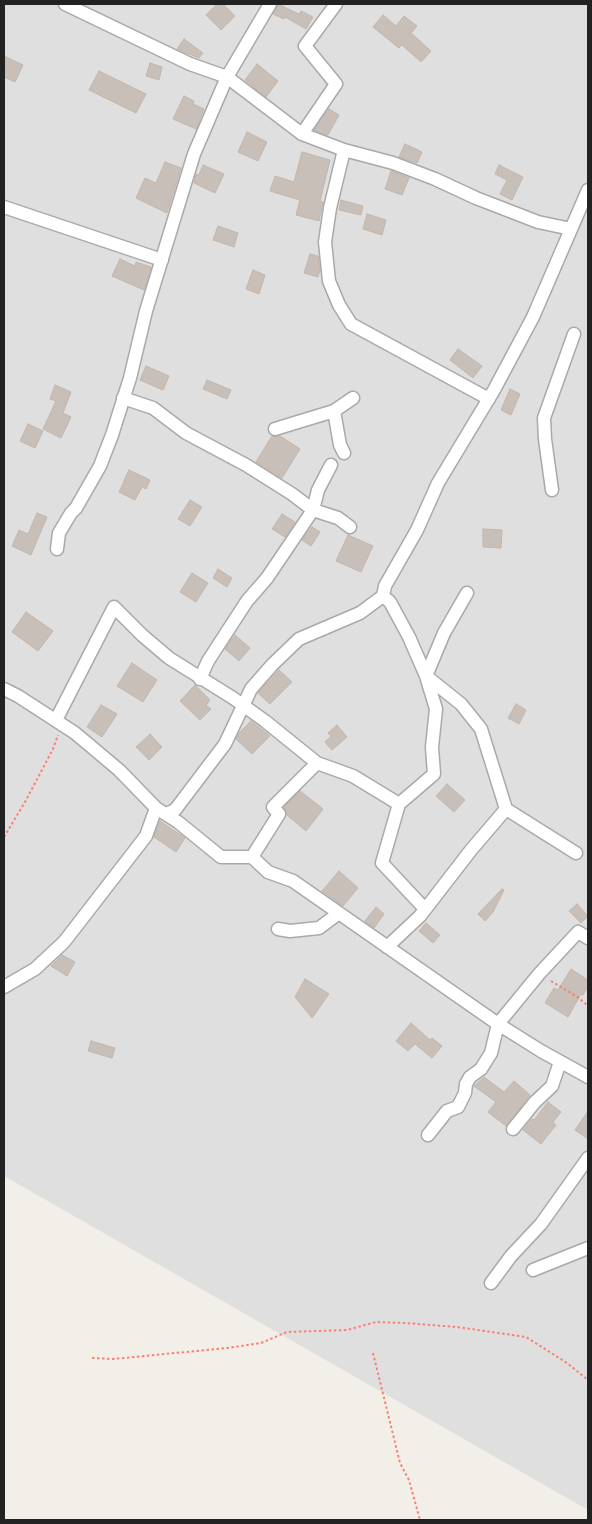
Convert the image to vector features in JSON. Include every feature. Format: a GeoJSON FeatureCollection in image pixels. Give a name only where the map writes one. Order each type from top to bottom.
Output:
{"type":"FeatureCollection","features":[{"type":"Feature","properties":{"kind":"street"},"geometry":{"type":"LineString","coordinates":[[65,4],[190,64],[227,77],[302,134],[344,150],[393,163],[538,222],[571,229]]}},
{"type":"Feature","properties":{"kind":"street"},"geometry":{"type":"LineString","coordinates":[[57,549],[59,533],[100,466],[112,435],[146,311],[194,154],[227,77],[270,4]]}},
{"type":"Feature","properties":{"kind":"street"},"geometry":{"type":"LineString","coordinates":[[302,134],[336,84],[305,46],[336,4]]}},
{"type":"Feature","properties":{"kind":"street"},"geometry":{"type":"LineString","coordinates":[[344,150],[330,208],[325,242],[330,281],[339,305],[351,324],[489,399]]}},
{"type":"Feature","properties":{"kind":"street"},"geometry":{"type":"LineString","coordinates":[[161,811],[176,810],[225,744],[251,689],[272,665],[299,639],[360,613],[383,596],[385,586],[416,530],[438,483],[489,399],[533,316],[588,190]]}},
{"type":"Feature","properties":{"kind":"street"},"geometry":{"type":"LineString","coordinates":[[4,207],[162,260]]}},
{"type":"Feature","properties":{"kind":"street"},"geometry":{"type":"LineString","coordinates":[[552,490],[544,418],[574,334]]}},
{"type":"Feature","properties":{"kind":"street"},"geometry":{"type":"LineString","coordinates":[[123,398],[153,408],[186,433],[246,465],[292,494],[313,510],[338,518],[350,527]]}},
{"type":"Feature","properties":{"kind":"street"},"geometry":{"type":"LineString","coordinates":[[276,429],[334,411],[353,398]]}},
{"type":"Feature","properties":{"kind":"street"},"geometry":{"type":"LineString","coordinates":[[334,411],[340,445],[344,453]]}},
{"type":"Feature","properties":{"kind":"street"},"geometry":{"type":"LineString","coordinates":[[200,679],[208,661],[246,601],[267,578],[313,510],[318,490],[331,464]]}},
{"type":"Feature","properties":{"kind":"street"},"geometry":{"type":"LineString","coordinates":[[426,676],[444,633],[467,593]]}},
{"type":"Feature","properties":{"kind":"street"},"geometry":{"type":"LineString","coordinates":[[383,596],[390,602],[409,637],[426,676],[436,709],[432,746],[434,774],[399,804],[382,863],[425,908]]}},
{"type":"Feature","properties":{"kind":"street"},"geometry":{"type":"LineString","coordinates":[[59,722],[114,607],[169,658],[233,698],[317,763],[353,776],[399,804]]}},
{"type":"Feature","properties":{"kind":"street"},"geometry":{"type":"LineString","coordinates":[[426,676],[461,704],[481,729],[506,809],[576,853]]}},
{"type":"Feature","properties":{"kind":"street"},"geometry":{"type":"LineString","coordinates":[[4,689],[59,722],[102,754],[161,811],[178,822],[221,857],[252,857],[268,872],[293,881],[498,1024],[588,1077]]}},
{"type":"Feature","properties":{"kind":"street"},"geometry":{"type":"LineString","coordinates":[[252,857],[279,814],[273,807],[317,763]]}},
{"type":"Feature","properties":{"kind":"street"},"geometry":{"type":"LineString","coordinates":[[386,947],[420,916],[506,809]]}},
{"type":"Feature","properties":{"kind":"street"},"geometry":{"type":"LineString","coordinates":[[4,987],[35,969],[64,942],[146,836],[161,811]]}},
{"type":"Feature","properties":{"kind":"street"},"geometry":{"type":"LineString","coordinates":[[278,929],[290,931],[320,928],[339,913]]}},
{"type":"Feature","properties":{"kind":"street"},"geometry":{"type":"LineString","coordinates":[[428,1136],[447,1111],[458,1106],[470,1077],[481,1069],[491,1053],[498,1024],[539,974],[578,932],[588,938]]}},
{"type":"Feature","properties":{"kind":"street"},"geometry":{"type":"LineString","coordinates":[[513,1129],[535,1102],[552,1086],[560,1062]]}},
{"type":"Feature","properties":{"kind":"street"},"geometry":{"type":"LineString","coordinates":[[491,1283],[541,1224],[588,1158]]}},
{"type":"Feature","properties":{"kind":"street"},"geometry":{"type":"LineString","coordinates":[[533,1270],[588,1248]]}},
{"type":"Feature","properties":{"kind":"path"},"geometry":{"type":"LineString","coordinates":[[4,837],[53,749],[59,722]]}},
{"type":"Feature","properties":{"kind":"path"},"geometry":{"type":"LineString","coordinates":[[539,974],[580,998],[588,1006]]}},
{"type":"Feature","properties":{"kind":"path"},"geometry":{"type":"LineString","coordinates":[[92,1358],[113,1359],[227,1348],[261,1343],[287,1332],[347,1330],[376,1322],[405,1322],[526,1337],[567,1363],[588,1380]]}},
{"type":"Feature","properties":{"kind":"path"},"geometry":{"type":"LineString","coordinates":[[373,1353],[400,1463],[409,1480],[420,1520]]}},
{"type":"Feature","properties":{"kind":"shaded area"},"geometry":{"type":"Polygon","coordinates":[[[4,4],[588,4],[588,1510],[4,1176],[4,4]]]}},
{"type":"Feature","properties":{"kind":"building"},"geometry":{"type":"Polygon","coordinates":[[[217,4],[223,4],[235,16],[221,30],[206,15],[217,4]]]}},
{"type":"Feature","properties":{"kind":"building"},"geometry":{"type":"Polygon","coordinates":[[[278,4],[299,14],[301,11],[313,17],[306,29],[285,17],[284,19],[273,14],[278,4]]]}},
{"type":"Feature","properties":{"kind":"building"},"geometry":{"type":"Polygon","coordinates":[[[383,15],[396,26],[404,16],[417,26],[411,33],[431,51],[421,62],[402,45],[399,48],[373,27],[383,15]]]}},
{"type":"Feature","properties":{"kind":"building"},"geometry":{"type":"Polygon","coordinates":[[[184,39],[203,53],[199,58],[177,49],[184,39]]]}},
{"type":"Feature","properties":{"kind":"building"},"geometry":{"type":"Polygon","coordinates":[[[4,56],[23,65],[15,82],[4,77],[4,56]]]}},
{"type":"Feature","properties":{"kind":"building"},"geometry":{"type":"Polygon","coordinates":[[[150,63],[162,67],[159,80],[146,76],[150,63]]]}},
{"type":"Feature","properties":{"kind":"building"},"geometry":{"type":"Polygon","coordinates":[[[257,64],[278,81],[266,97],[245,80],[257,64]]]}},
{"type":"Feature","properties":{"kind":"building"},"geometry":{"type":"Polygon","coordinates":[[[99,71],[146,94],[136,113],[89,90],[99,71]]]}},
{"type":"Feature","properties":{"kind":"building"},"geometry":{"type":"Polygon","coordinates":[[[184,96],[194,101],[193,104],[204,109],[196,129],[173,119],[184,96]]]}},
{"type":"Feature","properties":{"kind":"building"},"geometry":{"type":"Polygon","coordinates":[[[329,109],[339,115],[328,135],[314,130],[329,109]]]}},
{"type":"Feature","properties":{"kind":"building"},"geometry":{"type":"Polygon","coordinates":[[[247,132],[267,142],[258,161],[238,152],[247,132]]]}},
{"type":"Feature","properties":{"kind":"building"},"geometry":{"type":"Polygon","coordinates":[[[405,144],[422,152],[417,163],[399,157],[405,144]]]}},
{"type":"Feature","properties":{"kind":"building"},"geometry":{"type":"Polygon","coordinates":[[[302,152],[330,160],[320,201],[323,202],[319,221],[296,215],[300,200],[270,191],[275,176],[294,182],[302,152]]]}},
{"type":"Feature","properties":{"kind":"building"},"geometry":{"type":"Polygon","coordinates":[[[165,162],[181,168],[167,213],[136,198],[145,178],[156,183],[165,162]]]}},
{"type":"Feature","properties":{"kind":"building"},"geometry":{"type":"Polygon","coordinates":[[[203,165],[224,174],[215,193],[194,183],[196,174],[199,175],[203,165]]]}},
{"type":"Feature","properties":{"kind":"building"},"geometry":{"type":"Polygon","coordinates":[[[499,165],[523,177],[512,200],[500,194],[507,180],[495,174],[499,165]]]}},
{"type":"Feature","properties":{"kind":"building"},"geometry":{"type":"Polygon","coordinates":[[[391,171],[409,178],[402,195],[385,189],[391,171]]]}},
{"type":"Feature","properties":{"kind":"building"},"geometry":{"type":"Polygon","coordinates":[[[341,200],[363,206],[361,215],[339,210],[341,200]]]}},
{"type":"Feature","properties":{"kind":"building"},"geometry":{"type":"Polygon","coordinates":[[[367,214],[386,220],[382,235],[363,229],[367,214]]]}},
{"type":"Feature","properties":{"kind":"building"},"geometry":{"type":"Polygon","coordinates":[[[218,226],[238,233],[234,247],[213,240],[218,226]]]}},
{"type":"Feature","properties":{"kind":"building"},"geometry":{"type":"Polygon","coordinates":[[[310,254],[318,256],[320,270],[318,277],[304,273],[310,254]]]}},
{"type":"Feature","properties":{"kind":"building"},"geometry":{"type":"Polygon","coordinates":[[[120,259],[135,266],[136,262],[151,267],[144,290],[112,276],[120,259]]]}},
{"type":"Feature","properties":{"kind":"building"},"geometry":{"type":"Polygon","coordinates":[[[253,270],[265,275],[259,294],[246,289],[253,270]]]}},
{"type":"Feature","properties":{"kind":"building"},"geometry":{"type":"Polygon","coordinates":[[[458,349],[482,366],[473,378],[450,360],[458,349]]]}},
{"type":"Feature","properties":{"kind":"building"},"geometry":{"type":"Polygon","coordinates":[[[146,366],[169,376],[163,390],[140,380],[146,366]]]}},
{"type":"Feature","properties":{"kind":"building"},"geometry":{"type":"Polygon","coordinates":[[[207,380],[231,390],[227,399],[203,389],[207,380]]]}},
{"type":"Feature","properties":{"kind":"building"},"geometry":{"type":"Polygon","coordinates":[[[55,385],[71,392],[63,413],[71,417],[61,438],[43,429],[56,401],[50,399],[55,385]]]}},
{"type":"Feature","properties":{"kind":"building"},"geometry":{"type":"Polygon","coordinates":[[[510,389],[520,394],[511,415],[501,410],[510,389]]]}},
{"type":"Feature","properties":{"kind":"building"},"geometry":{"type":"Polygon","coordinates":[[[28,424],[43,431],[35,448],[20,441],[28,424]]]}},
{"type":"Feature","properties":{"kind":"building"},"geometry":{"type":"Polygon","coordinates":[[[272,436],[280,436],[300,449],[282,478],[256,462],[272,436]]]}},
{"type":"Feature","properties":{"kind":"building"},"geometry":{"type":"Polygon","coordinates":[[[129,470],[150,480],[146,489],[142,487],[135,500],[119,492],[129,470]]]}},
{"type":"Feature","properties":{"kind":"building"},"geometry":{"type":"Polygon","coordinates":[[[190,500],[202,507],[190,526],[178,519],[190,500]]]}},
{"type":"Feature","properties":{"kind":"building"},"geometry":{"type":"Polygon","coordinates":[[[37,513],[47,517],[31,555],[12,546],[19,530],[28,534],[37,513]]]}},
{"type":"Feature","properties":{"kind":"building"},"geometry":{"type":"Polygon","coordinates":[[[282,514],[295,522],[285,537],[272,529],[282,514]]]}},
{"type":"Feature","properties":{"kind":"building"},"geometry":{"type":"Polygon","coordinates":[[[312,527],[320,532],[311,546],[302,540],[312,527]]]}},
{"type":"Feature","properties":{"kind":"building"},"geometry":{"type":"Polygon","coordinates":[[[483,529],[502,530],[501,548],[483,547],[483,529]]]}},
{"type":"Feature","properties":{"kind":"building"},"geometry":{"type":"Polygon","coordinates":[[[348,535],[373,546],[361,572],[336,561],[348,535]]]}},
{"type":"Feature","properties":{"kind":"building"},"geometry":{"type":"Polygon","coordinates":[[[218,569],[232,578],[227,587],[213,578],[218,569]]]}},
{"type":"Feature","properties":{"kind":"building"},"geometry":{"type":"Polygon","coordinates":[[[192,573],[208,583],[196,602],[180,592],[192,573]]]}},
{"type":"Feature","properties":{"kind":"building"},"geometry":{"type":"Polygon","coordinates":[[[26,612],[53,631],[38,651],[12,632],[26,612]]]}},
{"type":"Feature","properties":{"kind":"building"},"geometry":{"type":"Polygon","coordinates":[[[235,635],[250,648],[239,661],[225,649],[235,635]]]}},
{"type":"Feature","properties":{"kind":"building"},"geometry":{"type":"Polygon","coordinates":[[[132,663],[157,680],[143,702],[117,686],[132,663]]]}},
{"type":"Feature","properties":{"kind":"building"},"geometry":{"type":"Polygon","coordinates":[[[279,670],[292,682],[270,704],[258,693],[279,670]]]}},
{"type":"Feature","properties":{"kind":"building"},"geometry":{"type":"Polygon","coordinates":[[[195,685],[210,700],[206,705],[211,709],[200,720],[180,701],[195,685]]]}},
{"type":"Feature","properties":{"kind":"building"},"geometry":{"type":"Polygon","coordinates":[[[516,704],[526,710],[519,724],[508,718],[516,704]]]}},
{"type":"Feature","properties":{"kind":"building"},"geometry":{"type":"Polygon","coordinates":[[[101,705],[117,714],[102,737],[87,727],[101,705]]]}},
{"type":"Feature","properties":{"kind":"building"},"geometry":{"type":"Polygon","coordinates":[[[251,721],[270,736],[252,754],[236,739],[251,721]]]}},
{"type":"Feature","properties":{"kind":"building"},"geometry":{"type":"Polygon","coordinates":[[[337,725],[347,737],[332,750],[325,742],[331,736],[328,733],[337,725]]]}},
{"type":"Feature","properties":{"kind":"building"},"geometry":{"type":"Polygon","coordinates":[[[150,734],[162,747],[149,760],[136,747],[150,734]]]}},
{"type":"Feature","properties":{"kind":"building"},"geometry":{"type":"Polygon","coordinates":[[[447,784],[465,800],[454,812],[436,796],[447,784]]]}},
{"type":"Feature","properties":{"kind":"building"},"geometry":{"type":"Polygon","coordinates":[[[300,791],[323,809],[306,831],[287,815],[284,807],[300,791]]]}},
{"type":"Feature","properties":{"kind":"building"},"geometry":{"type":"Polygon","coordinates":[[[160,821],[185,838],[176,852],[154,837],[160,821]]]}},
{"type":"Feature","properties":{"kind":"building"},"geometry":{"type":"Polygon","coordinates":[[[339,871],[358,888],[343,906],[322,891],[339,871]]]}},
{"type":"Feature","properties":{"kind":"building"},"geometry":{"type":"Polygon","coordinates":[[[502,889],[504,890],[493,912],[485,921],[478,914],[502,889]]]}},
{"type":"Feature","properties":{"kind":"building"},"geometry":{"type":"Polygon","coordinates":[[[577,904],[588,916],[581,923],[569,911],[577,904]]]}},
{"type":"Feature","properties":{"kind":"building"},"geometry":{"type":"Polygon","coordinates":[[[376,907],[384,914],[374,928],[365,921],[376,907]]]}},
{"type":"Feature","properties":{"kind":"building"},"geometry":{"type":"Polygon","coordinates":[[[426,923],[440,935],[433,943],[419,931],[426,923]]]}},
{"type":"Feature","properties":{"kind":"building"},"geometry":{"type":"Polygon","coordinates":[[[62,955],[75,962],[67,976],[51,966],[62,955]]]}},
{"type":"Feature","properties":{"kind":"building"},"geometry":{"type":"Polygon","coordinates":[[[571,969],[588,980],[588,986],[583,995],[581,994],[568,1017],[545,1003],[554,988],[558,990],[571,969]]]}},
{"type":"Feature","properties":{"kind":"building"},"geometry":{"type":"Polygon","coordinates":[[[305,979],[329,994],[312,1018],[295,997],[305,979]]]}},
{"type":"Feature","properties":{"kind":"building"},"geometry":{"type":"Polygon","coordinates":[[[411,1023],[430,1040],[432,1038],[442,1046],[432,1058],[415,1044],[408,1051],[396,1041],[411,1023]]]}},
{"type":"Feature","properties":{"kind":"building"},"geometry":{"type":"Polygon","coordinates":[[[91,1041],[115,1048],[112,1058],[88,1051],[91,1041]]]}},
{"type":"Feature","properties":{"kind":"building"},"geometry":{"type":"Polygon","coordinates":[[[484,1077],[504,1092],[514,1081],[530,1095],[506,1126],[488,1112],[496,1102],[474,1086],[484,1077]]]}},
{"type":"Feature","properties":{"kind":"building"},"geometry":{"type":"Polygon","coordinates":[[[548,1102],[561,1112],[553,1122],[556,1125],[541,1144],[523,1130],[532,1119],[534,1120],[548,1102]]]}},
{"type":"Feature","properties":{"kind":"building"},"geometry":{"type":"Polygon","coordinates":[[[588,1111],[588,1139],[575,1130],[588,1111]]]}}]}
